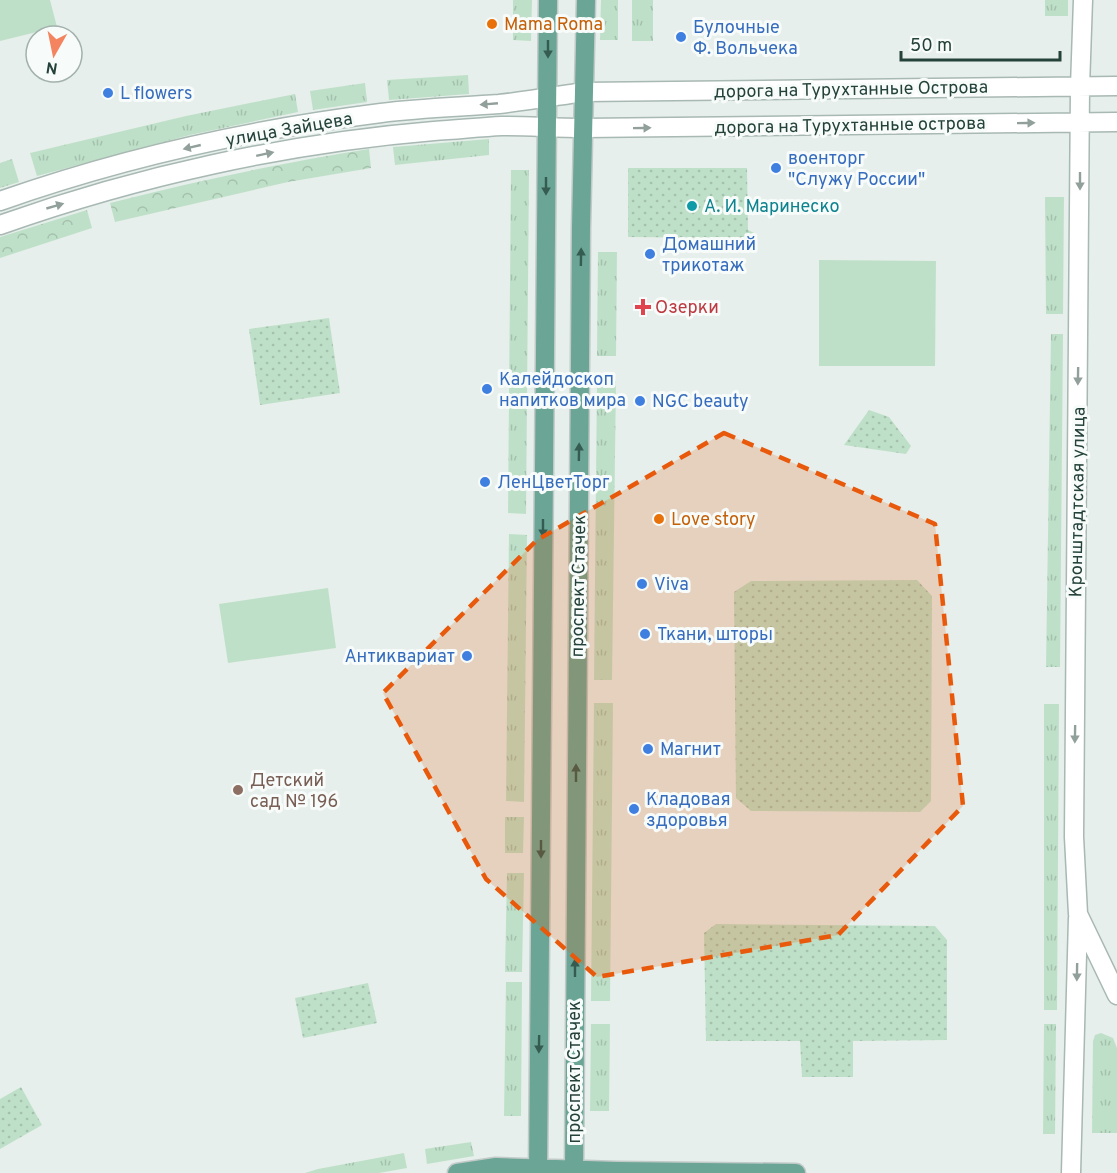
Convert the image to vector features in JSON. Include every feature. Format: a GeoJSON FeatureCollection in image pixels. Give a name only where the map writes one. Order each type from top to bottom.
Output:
{"type":"FeatureCollection","features":[{"type":"Feature","properties":{"kind":"main road","name":"проспект Стачек"},"geometry":{"type":"LineString","coordinates":[[538,1170],[548,0]]}},
{"type":"Feature","properties":{"kind":"main road","name":"проспект Стачек"},"geometry":{"type":"LineString","coordinates":[[574,1171],[581,240],[586,0]]}},
{"type":"Feature","properties":{"kind":"main road"},"geometry":{"type":"LineString","coordinates":[[457,1173],[496,1167],[574,1171],[796,1173]]}},
{"type":"Feature","properties":{"kind":"street","name":"Кронштадтская улица"},"geometry":{"type":"LineString","coordinates":[[1083,0],[1080,87],[1074,825],[1078,914],[1117,995]]}},
{"type":"Feature","properties":{"kind":"street","name":"дорога на Турухтанные Острова"},"geometry":{"type":"LineString","coordinates":[[584,92],[1117,86]]}},
{"type":"Feature","properties":{"kind":"street","name":"улица Зайцева"},"geometry":{"type":"LineString","coordinates":[[0,201],[33,189],[182,149],[279,128],[382,113],[501,104],[584,92]]}},
{"type":"Feature","properties":{"kind":"street","name":"дорога на Турухтанные острова"},"geometry":{"type":"LineString","coordinates":[[584,129],[1117,122]]}},
{"type":"Feature","properties":{"kind":"street","name":"улица Зайцева"},"geometry":{"type":"LineString","coordinates":[[0,225],[93,195],[284,150],[385,135],[501,126],[584,129]]}},
{"type":"Feature","properties":{"kind":"street"},"geometry":{"type":"LineString","coordinates":[[1071,1173],[1078,914]]}},
{"type":"Feature","properties":{"kind":"highlighted area"},"geometry":{"type":"Polygon","coordinates":[[[724,433],[935,524],[963,806],[838,935],[597,977],[486,879],[383,693],[537,540],[724,433]]]}},
{"type":"Feature","properties":{"kind":"green space"},"geometry":{"type":"Polygon","coordinates":[[[0,0],[50,0],[56,24],[24,24],[24,35],[0,41],[0,0]]]}},
{"type":"Feature","properties":{"kind":"green space"},"geometry":{"type":"Polygon","coordinates":[[[513,0],[532,0],[531,41],[513,40],[513,0]]]}},
{"type":"Feature","properties":{"kind":"green space"},"geometry":{"type":"Polygon","coordinates":[[[601,0],[618,0],[618,40],[600,40],[601,0]]]}},
{"type":"Feature","properties":{"kind":"green space"},"geometry":{"type":"Polygon","coordinates":[[[632,0],[653,0],[653,41],[632,41],[632,0]]]}},
{"type":"Feature","properties":{"kind":"green space"},"geometry":{"type":"Polygon","coordinates":[[[1045,0],[1068,0],[1068,16],[1045,16],[1045,0]]]}},
{"type":"Feature","properties":{"kind":"green space"},"geometry":{"type":"Polygon","coordinates":[[[468,75],[469,94],[389,100],[387,80],[468,75]]]}},
{"type":"Feature","properties":{"kind":"green space"},"geometry":{"type":"Polygon","coordinates":[[[365,83],[367,102],[313,110],[310,91],[365,83]]]}},
{"type":"Feature","properties":{"kind":"green space"},"geometry":{"type":"Polygon","coordinates":[[[295,94],[298,112],[190,135],[37,176],[30,153],[186,116],[295,94]]]}},
{"type":"Feature","properties":{"kind":"green space"},"geometry":{"type":"Polygon","coordinates":[[[489,139],[489,155],[395,165],[393,147],[489,139]]]}},
{"type":"Feature","properties":{"kind":"green space"},"geometry":{"type":"Polygon","coordinates":[[[369,149],[371,168],[288,182],[115,222],[110,203],[239,173],[369,149]]]}},
{"type":"Feature","properties":{"kind":"green space"},"geometry":{"type":"Polygon","coordinates":[[[12,159],[19,182],[0,188],[0,163],[12,159]]]}},
{"type":"Feature","properties":{"kind":"green space"},"geometry":{"type":"Polygon","coordinates":[[[628,168],[747,168],[748,230],[754,233],[754,238],[628,237],[628,168]]]}},
{"type":"Feature","properties":{"kind":"green space"},"geometry":{"type":"Polygon","coordinates":[[[511,170],[529,170],[526,514],[508,513],[511,170]]]}},
{"type":"Feature","properties":{"kind":"green space"},"geometry":{"type":"Polygon","coordinates":[[[1045,197],[1064,197],[1063,314],[1046,314],[1045,197]]]}},
{"type":"Feature","properties":{"kind":"green space"},"geometry":{"type":"Polygon","coordinates":[[[87,210],[92,228],[0,258],[0,237],[87,210]]]}},
{"type":"Feature","properties":{"kind":"green space"},"geometry":{"type":"Polygon","coordinates":[[[598,252],[617,252],[616,356],[597,356],[598,252]]]}},
{"type":"Feature","properties":{"kind":"green space"},"geometry":{"type":"Polygon","coordinates":[[[819,260],[936,261],[935,366],[819,366],[819,260]]]}},
{"type":"Feature","properties":{"kind":"green space"},"geometry":{"type":"Polygon","coordinates":[[[329,318],[340,393],[260,405],[249,329],[329,318]]]}},
{"type":"Feature","properties":{"kind":"green space"},"geometry":{"type":"Polygon","coordinates":[[[1051,334],[1063,334],[1060,667],[1046,667],[1051,334]]]}},
{"type":"Feature","properties":{"kind":"green space"},"geometry":{"type":"Polygon","coordinates":[[[597,380],[616,381],[612,680],[594,680],[597,380]]]}},
{"type":"Feature","properties":{"kind":"green space"},"geometry":{"type":"Polygon","coordinates":[[[869,410],[889,417],[911,446],[906,454],[844,445],[869,410]]]}},
{"type":"Feature","properties":{"kind":"green space"},"geometry":{"type":"Polygon","coordinates":[[[509,534],[527,535],[524,802],[506,801],[509,534]]]}},
{"type":"Feature","properties":{"kind":"green space"},"geometry":{"type":"Polygon","coordinates":[[[917,580],[932,596],[931,801],[920,812],[751,811],[736,798],[734,592],[751,581],[917,580]]]}},
{"type":"Feature","properties":{"kind":"green space"},"geometry":{"type":"Polygon","coordinates":[[[328,588],[336,648],[228,663],[219,604],[328,588]]]}},
{"type":"Feature","properties":{"kind":"green space"},"geometry":{"type":"Polygon","coordinates":[[[594,703],[613,703],[610,1001],[591,1001],[594,703]]]}},
{"type":"Feature","properties":{"kind":"green space"},"geometry":{"type":"Polygon","coordinates":[[[1044,704],[1059,704],[1057,1010],[1044,1010],[1044,704]]]}},
{"type":"Feature","properties":{"kind":"green space"},"geometry":{"type":"Polygon","coordinates":[[[505,817],[524,817],[523,853],[505,853],[505,817]]]}},
{"type":"Feature","properties":{"kind":"green space"},"geometry":{"type":"Polygon","coordinates":[[[507,873],[524,873],[522,972],[505,972],[507,873]]]}},
{"type":"Feature","properties":{"kind":"green space"},"geometry":{"type":"Polygon","coordinates":[[[716,924],[935,926],[947,940],[947,1040],[853,1041],[853,1077],[802,1077],[800,1041],[706,1041],[704,933],[716,924]]]}},
{"type":"Feature","properties":{"kind":"green space"},"geometry":{"type":"Polygon","coordinates":[[[506,982],[522,982],[521,1116],[504,1116],[506,982]]]}},
{"type":"Feature","properties":{"kind":"green space"},"geometry":{"type":"Polygon","coordinates":[[[368,983],[377,1023],[303,1038],[295,998],[368,983]]]}},
{"type":"Feature","properties":{"kind":"green space"},"geometry":{"type":"Polygon","coordinates":[[[591,1024],[610,1024],[609,1111],[590,1111],[591,1024]]]}},
{"type":"Feature","properties":{"kind":"green space"},"geometry":{"type":"Polygon","coordinates":[[[1044,1024],[1056,1024],[1055,1134],[1043,1134],[1044,1024]]]}},
{"type":"Feature","properties":{"kind":"green space"},"geometry":{"type":"Polygon","coordinates":[[[1101,1033],[1113,1038],[1117,1048],[1117,1133],[1092,1133],[1093,1041],[1095,1035],[1101,1033]]]}},
{"type":"Feature","properties":{"kind":"green space"},"geometry":{"type":"Polygon","coordinates":[[[21,1087],[42,1125],[0,1149],[0,1099],[21,1087]]]}},
{"type":"Feature","properties":{"kind":"green space"},"geometry":{"type":"Polygon","coordinates":[[[471,1142],[474,1156],[427,1164],[425,1149],[471,1142]]]}},
{"type":"Feature","properties":{"kind":"green space"},"geometry":{"type":"Polygon","coordinates":[[[404,1153],[407,1168],[379,1173],[305,1173],[318,1169],[404,1153]]]}},
{"type":"Feature","properties":{"kind":"place","name":"Mama Roma"},"geometry":{"type":"Point","coordinates":[492,24]}},
{"type":"Feature","properties":{"kind":"place","name":"Булочные Ф. Вольчека"},"geometry":{"type":"Point","coordinates":[681,37]}},
{"type":"Feature","properties":{"kind":"place","name":"L flowers"},"geometry":{"type":"Point","coordinates":[108,93]}},
{"type":"Feature","properties":{"kind":"place","name":"военторг \"Служу России\""},"geometry":{"type":"Point","coordinates":[776,168]}},
{"type":"Feature","properties":{"kind":"place","name":"А. И. Маринеско"},"geometry":{"type":"Point","coordinates":[692,206]}},
{"type":"Feature","properties":{"kind":"place","name":"Домашний трикотаж"},"geometry":{"type":"Point","coordinates":[650,254]}},
{"type":"Feature","properties":{"kind":"place","name":"Озерки"},"geometry":{"type":"Point","coordinates":[643,307]}},
{"type":"Feature","properties":{"kind":"place","name":"Калейдоскоп напитков мира"},"geometry":{"type":"Point","coordinates":[487,389]}},
{"type":"Feature","properties":{"kind":"place","name":"NGC beauty"},"geometry":{"type":"Point","coordinates":[640,401]}},
{"type":"Feature","properties":{"kind":"place","name":"ЛенЦветТорг"},"geometry":{"type":"Point","coordinates":[485,482]}},
{"type":"Feature","properties":{"kind":"place","name":"Love story"},"geometry":{"type":"Point","coordinates":[659,519]}},
{"type":"Feature","properties":{"kind":"place","name":"Viva"},"geometry":{"type":"Point","coordinates":[642,584]}},
{"type":"Feature","properties":{"kind":"place","name":"Ткани, шторы"},"geometry":{"type":"Point","coordinates":[645,634]}},
{"type":"Feature","properties":{"kind":"place","name":"Антиквариат"},"geometry":{"type":"Point","coordinates":[467,656]}},
{"type":"Feature","properties":{"kind":"place","name":"Магнит"},"geometry":{"type":"Point","coordinates":[648,749]}},
{"type":"Feature","properties":{"kind":"place","name":"Детский сад № 196"},"geometry":{"type":"Point","coordinates":[238,790]}},
{"type":"Feature","properties":{"kind":"place","name":"Кладовая здоровья"},"geometry":{"type":"Point","coordinates":[634,809]}}]}
